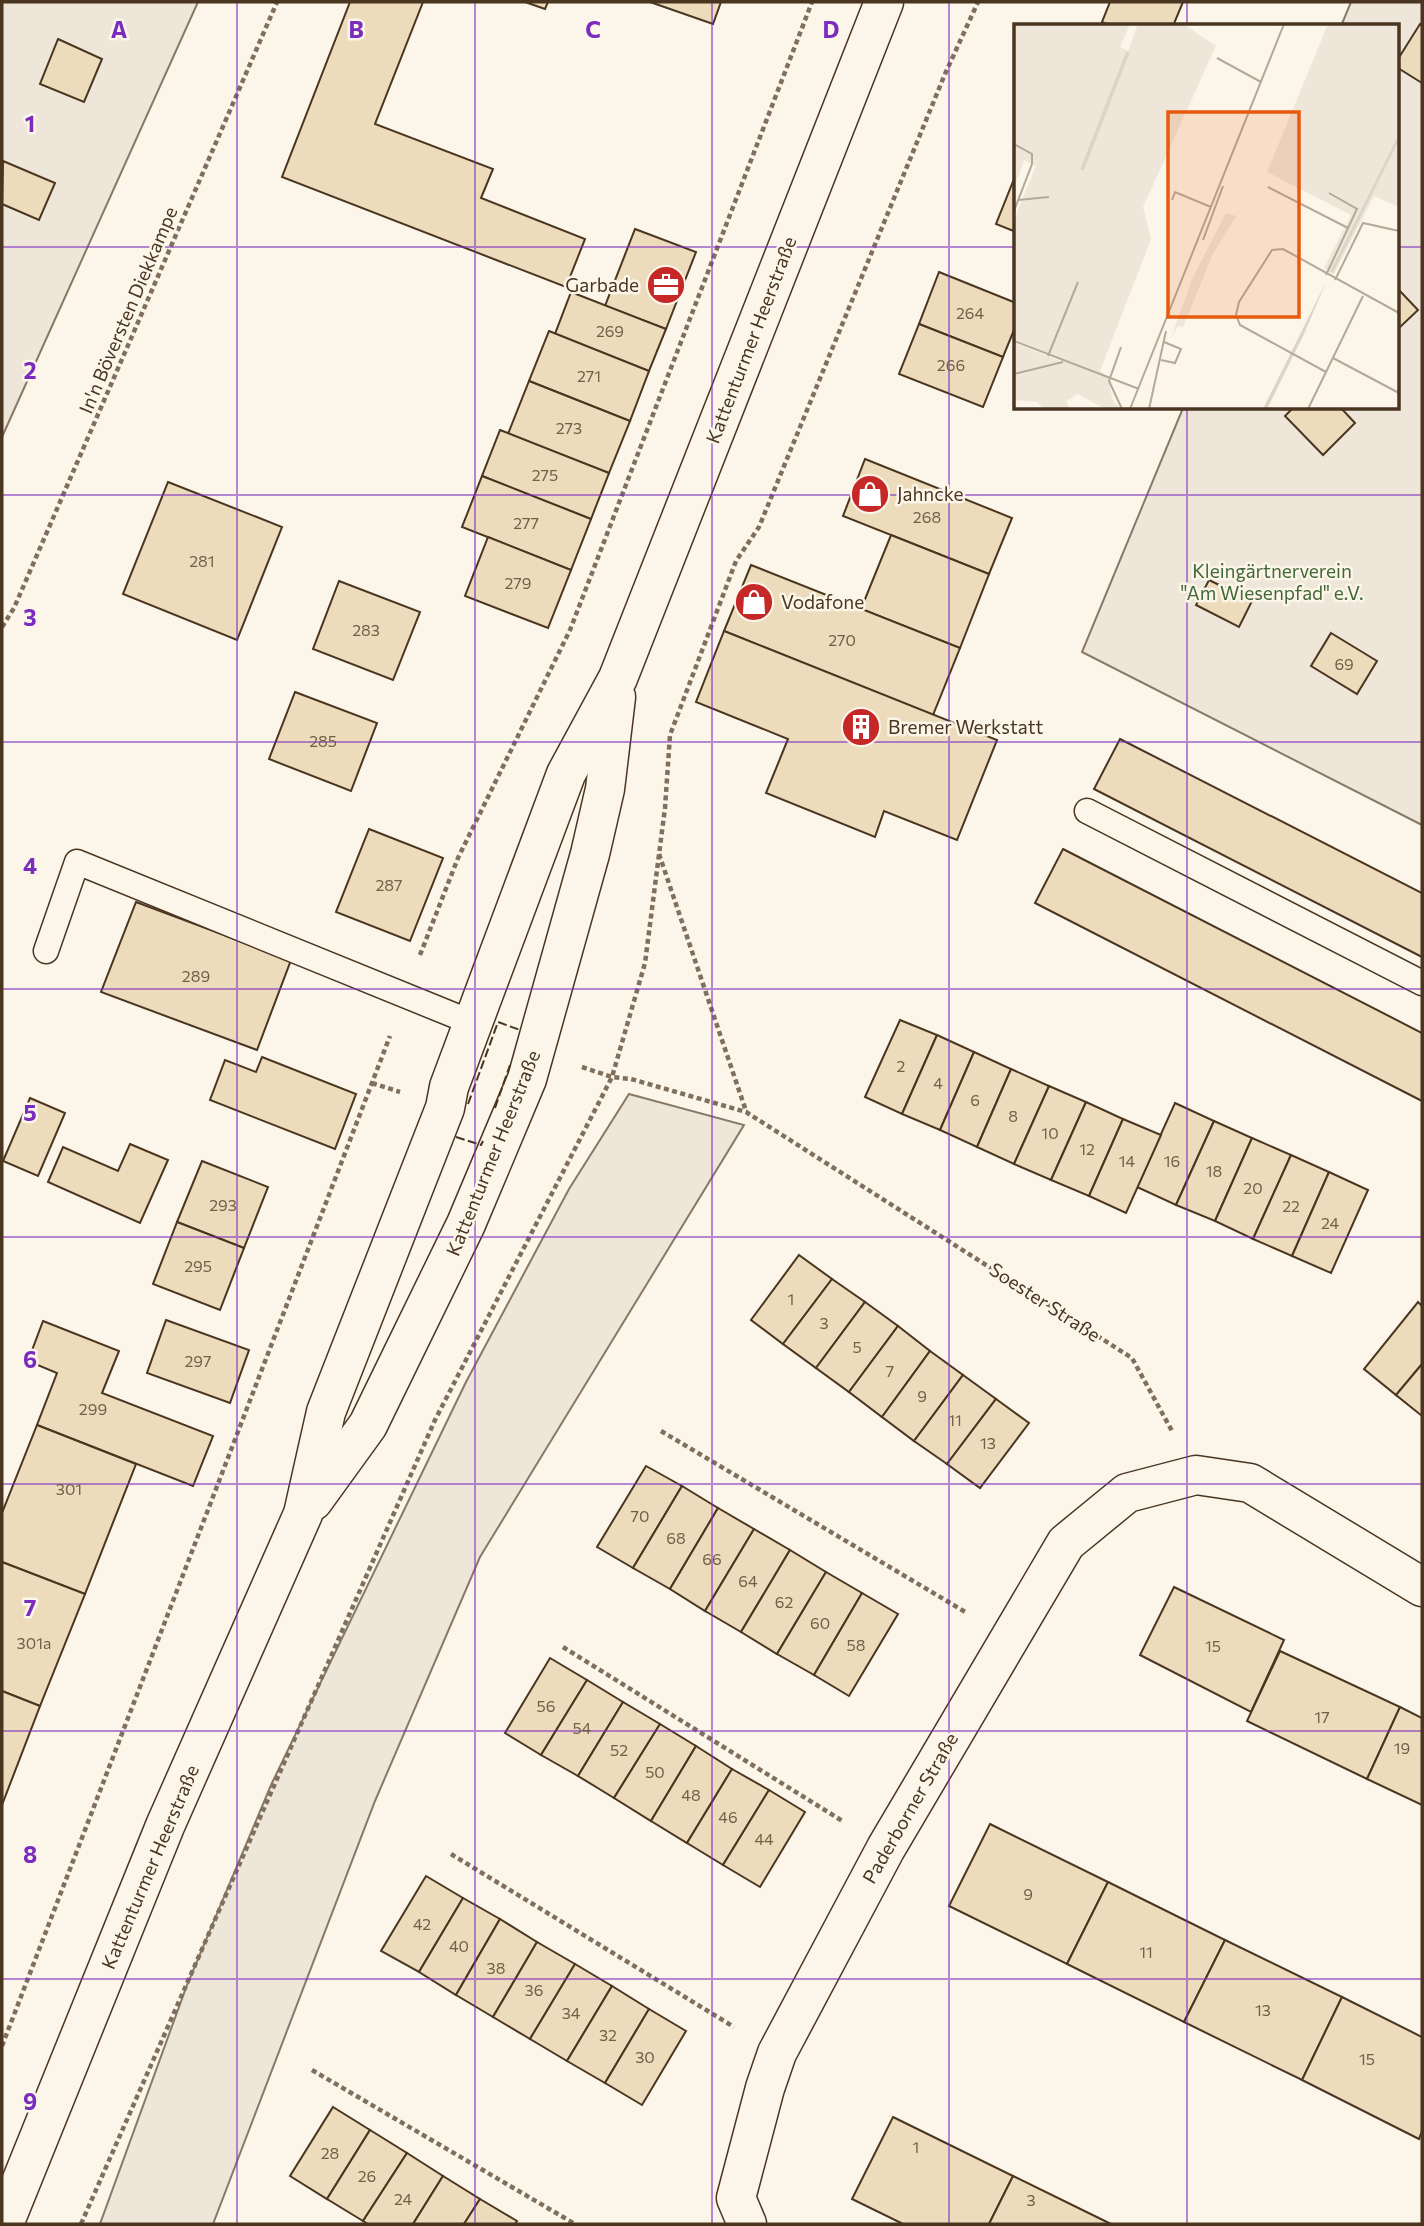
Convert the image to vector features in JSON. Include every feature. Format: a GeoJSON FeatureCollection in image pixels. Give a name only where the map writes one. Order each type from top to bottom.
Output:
{"type":"FeatureCollection","features":[{"type":"Feature","properties":{"kind":"main road","name":"Kattenturmer Heerstraße"},"geometry":{"type":"LineString","coordinates":[[4,2224],[165,1826],[303,1514],[326,1412],[445,1108],[449,1087],[566,774],[618,678],[884,2]]}},
{"type":"Feature","properties":{"kind":"main road","name":"Kattenturmer Heerstraße"},"geometry":{"type":"LineString","coordinates":[[303,1514],[368,1425],[466,1224],[527,1079],[590,854],[605,789],[618,678]]}},
{"type":"Feature","properties":{"kind":"main road"},"geometry":{"type":"LineString","coordinates":[[1196,1475],[1250,1483],[1422,1587]]}},
{"type":"Feature","properties":{"kind":"main road","name":"Paderborner Straße"},"geometry":{"type":"LineString","coordinates":[[747,2224],[736,2198],[777,2053],[886,1848],[1009,1638],[1066,1543],[1127,1493],[1196,1475]]}},
{"type":"Feature","properties":{"kind":"lane"},"geometry":{"type":"LineString","coordinates":[[1087,811],[1422,983]]}},
{"type":"Feature","properties":{"kind":"lane"},"geometry":{"type":"LineString","coordinates":[[46,951],[77,862],[473,1023]]}},
{"type":"Feature","properties":{"kind":"path","name":"In'n Böversten Diekkampe"},"geometry":{"type":"LineString","coordinates":[[2,627],[14,608],[277,2]]}},
{"type":"Feature","properties":{"kind":"path"},"geometry":{"type":"LineString","coordinates":[[659,852],[746,1112]]}},
{"type":"Feature","properties":{"kind":"path","name":"Soester Straße"},"geometry":{"type":"LineString","coordinates":[[612,1077],[631,1079],[746,1112],[1132,1358],[1196,1475]]}},
{"type":"Feature","properties":{"kind":"path"},"geometry":{"type":"LineString","coordinates":[[661,1431],[1009,1638]]}},
{"type":"Feature","properties":{"kind":"path"},"geometry":{"type":"LineString","coordinates":[[563,1647],[886,1848]]}},
{"type":"Feature","properties":{"kind":"path"},"geometry":{"type":"LineString","coordinates":[[451,1854],[777,2053]]}},
{"type":"Feature","properties":{"kind":"path"},"geometry":{"type":"LineString","coordinates":[[312,2070],[575,2224]]}},
{"type":"Feature","properties":{"kind":"green space"},"geometry":{"type":"Polygon","coordinates":[[[2,2],[198,2],[2,437],[2,2]]]}},
{"type":"Feature","properties":{"kind":"green space","name":"Kleingärtnerverein \"Am Wiesenpfad\" e.V."},"geometry":{"type":"Polygon","coordinates":[[[1351,2],[1422,2],[1422,825],[1082,652],[1182,410],[1400,410],[1400,24],[1342,24],[1351,2]]]}},
{"type":"Feature","properties":{"kind":"green space"},"geometry":{"type":"Polygon","coordinates":[[[629,1094],[744,1125],[480,1557],[375,1801],[213,2224],[100,2224],[187,1985],[271,1785],[466,1382],[569,1189],[629,1094]]]}},
{"type":"Feature","properties":{"kind":"building"},"geometry":{"type":"Polygon","coordinates":[[[350,2],[423,2],[375,124],[493,169],[481,198],[585,239],[566,287],[282,177],[350,2]]]}},
{"type":"Feature","properties":{"kind":"building"},"geometry":{"type":"Polygon","coordinates":[[[525,2],[548,2],[545,9],[525,2]]]}},
{"type":"Feature","properties":{"kind":"building"},"geometry":{"type":"Polygon","coordinates":[[[650,2],[721,2],[713,24],[650,2]]]}},
{"type":"Feature","properties":{"kind":"building"},"geometry":{"type":"Polygon","coordinates":[[[1110,2],[1183,2],[1174,24],[1102,22],[1110,2]]]}},
{"type":"Feature","properties":{"kind":"building"},"geometry":{"type":"Polygon","coordinates":[[[1420,24],[1422,83],[1400,69],[1400,56],[1420,24]]]}},
{"type":"Feature","properties":{"kind":"building"},"geometry":{"type":"Polygon","coordinates":[[[58,39],[102,59],[84,102],[40,84],[58,39]]]}},
{"type":"Feature","properties":{"kind":"building"},"geometry":{"type":"Polygon","coordinates":[[[3,161],[55,183],[39,220],[2,204],[3,161]]]}},
{"type":"Feature","properties":{"kind":"building"},"geometry":{"type":"Polygon","coordinates":[[[1014,179],[1014,231],[996,224],[1014,179]]]}},
{"type":"Feature","properties":{"kind":"building"},"geometry":{"type":"Polygon","coordinates":[[[635,229],[696,252],[666,329],[605,306],[635,229]]]}},
{"type":"Feature","properties":{"kind":"building"},"geometry":{"type":"Polygon","coordinates":[[[939,272],[1014,302],[1014,330],[1003,357],[919,324],[939,272]]]}},
{"type":"Feature","properties":{"kind":"building"},"geometry":{"type":"Polygon","coordinates":[[[1400,291],[1418,310],[1400,327],[1400,291]]]}},
{"type":"Feature","properties":{"kind":"building"},"geometry":{"type":"Polygon","coordinates":[[[571,292],[666,329],[649,371],[555,334],[571,292]]]}},
{"type":"Feature","properties":{"kind":"building"},"geometry":{"type":"Polygon","coordinates":[[[919,324],[1003,357],[983,407],[899,374],[919,324]]]}},
{"type":"Feature","properties":{"kind":"building"},"geometry":{"type":"Polygon","coordinates":[[[549,331],[649,371],[630,421],[529,381],[549,331]]]}},
{"type":"Feature","properties":{"kind":"building"},"geometry":{"type":"Polygon","coordinates":[[[529,381],[630,421],[609,473],[508,434],[529,381]]]}},
{"type":"Feature","properties":{"kind":"building"},"geometry":{"type":"Polygon","coordinates":[[[1291,410],[1343,410],[1355,423],[1323,455],[1285,416],[1291,410]]]}},
{"type":"Feature","properties":{"kind":"building"},"geometry":{"type":"Polygon","coordinates":[[[500,430],[609,473],[591,519],[482,476],[500,430]]]}},
{"type":"Feature","properties":{"kind":"building"},"geometry":{"type":"Polygon","coordinates":[[[865,459],[1012,518],[989,574],[843,516],[865,459]]]}},
{"type":"Feature","properties":{"kind":"building"},"geometry":{"type":"Polygon","coordinates":[[[482,476],[591,519],[571,570],[462,527],[482,476]]]}},
{"type":"Feature","properties":{"kind":"building"},"geometry":{"type":"Polygon","coordinates":[[[168,482],[282,527],[237,640],[123,594],[168,482]]]}},
{"type":"Feature","properties":{"kind":"building"},"geometry":{"type":"Polygon","coordinates":[[[891,535],[989,574],[960,648],[861,609],[891,535]]]}},
{"type":"Feature","properties":{"kind":"building"},"geometry":{"type":"Polygon","coordinates":[[[488,537],[571,570],[548,628],[465,596],[488,537]]]}},
{"type":"Feature","properties":{"kind":"building"},"geometry":{"type":"Polygon","coordinates":[[[751,565],[960,648],[933,715],[724,631],[751,565]]]}},
{"type":"Feature","properties":{"kind":"building"},"geometry":{"type":"Polygon","coordinates":[[[1209,580],[1252,601],[1239,627],[1196,605],[1209,580]]]}},
{"type":"Feature","properties":{"kind":"building"},"geometry":{"type":"Polygon","coordinates":[[[339,581],[420,612],[393,680],[313,649],[339,581]]]}},
{"type":"Feature","properties":{"kind":"building","name":"Bremer Werkstatt"},"geometry":{"type":"Polygon","coordinates":[[[724,631],[997,740],[957,840],[884,811],[875,837],[766,793],[788,739],[696,702],[724,631]]]}},
{"type":"Feature","properties":{"kind":"building"},"geometry":{"type":"Polygon","coordinates":[[[1331,633],[1377,661],[1357,694],[1311,666],[1331,633]]]}},
{"type":"Feature","properties":{"kind":"building"},"geometry":{"type":"Polygon","coordinates":[[[295,692],[377,723],[351,791],[269,759],[295,692]]]}},
{"type":"Feature","properties":{"kind":"building"},"geometry":{"type":"Polygon","coordinates":[[[1120,739],[1422,893],[1422,957],[1094,789],[1120,739]]]}},
{"type":"Feature","properties":{"kind":"building"},"geometry":{"type":"Polygon","coordinates":[[[369,829],[443,858],[410,941],[336,912],[369,829]]]}},
{"type":"Feature","properties":{"kind":"building"},"geometry":{"type":"Polygon","coordinates":[[[1063,849],[1422,1033],[1422,1101],[1035,903],[1063,849]]]}},
{"type":"Feature","properties":{"kind":"building"},"geometry":{"type":"Polygon","coordinates":[[[136,902],[291,960],[257,1050],[101,992],[136,902]]]}},
{"type":"Feature","properties":{"kind":"building"},"geometry":{"type":"Polygon","coordinates":[[[900,1020],[937,1035],[902,1114],[865,1097],[900,1020]]]}},
{"type":"Feature","properties":{"kind":"building"},"geometry":{"type":"Polygon","coordinates":[[[937,1035],[974,1052],[940,1130],[902,1114],[937,1035]]]}},
{"type":"Feature","properties":{"kind":"building"},"geometry":{"type":"Polygon","coordinates":[[[974,1052],[1011,1069],[977,1147],[940,1130],[974,1052]]]}},
{"type":"Feature","properties":{"kind":"building"},"geometry":{"type":"Polygon","coordinates":[[[262,1057],[356,1094],[335,1149],[210,1100],[225,1060],[256,1072],[262,1057]]]}},
{"type":"Feature","properties":{"kind":"building"},"geometry":{"type":"Polygon","coordinates":[[[1011,1069],[1049,1086],[1014,1164],[977,1147],[1011,1069]]]}},
{"type":"Feature","properties":{"kind":"building"},"geometry":{"type":"Polygon","coordinates":[[[1049,1086],[1086,1102],[1051,1180],[1014,1164],[1049,1086]]]}},
{"type":"Feature","properties":{"kind":"building"},"geometry":{"type":"Polygon","coordinates":[[[30,1098],[65,1113],[38,1176],[3,1161],[30,1098]]]}},
{"type":"Feature","properties":{"kind":"building"},"geometry":{"type":"Polygon","coordinates":[[[1086,1102],[1123,1119],[1089,1196],[1051,1180],[1086,1102]]]}},
{"type":"Feature","properties":{"kind":"building"},"geometry":{"type":"Polygon","coordinates":[[[1175,1103],[1214,1121],[1176,1205],[1137,1187],[1175,1103]]]}},
{"type":"Feature","properties":{"kind":"building"},"geometry":{"type":"Polygon","coordinates":[[[1123,1119],[1161,1135],[1126,1213],[1089,1196],[1123,1119]]]}},
{"type":"Feature","properties":{"kind":"building"},"geometry":{"type":"Polygon","coordinates":[[[1214,1121],[1252,1138],[1215,1221],[1176,1205],[1214,1121]]]}},
{"type":"Feature","properties":{"kind":"building"},"geometry":{"type":"Polygon","coordinates":[[[1252,1138],[1291,1155],[1253,1239],[1215,1221],[1252,1138]]]}},
{"type":"Feature","properties":{"kind":"building"},"geometry":{"type":"Polygon","coordinates":[[[130,1144],[168,1160],[140,1223],[48,1182],[63,1147],[118,1171],[130,1144]]]}},
{"type":"Feature","properties":{"kind":"building"},"geometry":{"type":"Polygon","coordinates":[[[1291,1155],[1329,1172],[1292,1256],[1253,1239],[1291,1155]]]}},
{"type":"Feature","properties":{"kind":"building"},"geometry":{"type":"Polygon","coordinates":[[[202,1161],[268,1187],[244,1248],[177,1222],[202,1161]]]}},
{"type":"Feature","properties":{"kind":"building"},"geometry":{"type":"Polygon","coordinates":[[[1329,1172],[1368,1190],[1331,1273],[1292,1256],[1329,1172]]]}},
{"type":"Feature","properties":{"kind":"building"},"geometry":{"type":"Polygon","coordinates":[[[177,1222],[244,1248],[220,1310],[153,1284],[177,1222]]]}},
{"type":"Feature","properties":{"kind":"building"},"geometry":{"type":"Polygon","coordinates":[[[799,1255],[832,1279],[783,1344],[751,1320],[799,1255]]]}},
{"type":"Feature","properties":{"kind":"building"},"geometry":{"type":"Polygon","coordinates":[[[832,1279],[865,1302],[816,1368],[783,1344],[832,1279]]]}},
{"type":"Feature","properties":{"kind":"building"},"geometry":{"type":"Polygon","coordinates":[[[865,1302],[898,1326],[849,1392],[816,1368],[865,1302]]]}},
{"type":"Feature","properties":{"kind":"building"},"geometry":{"type":"Polygon","coordinates":[[[1418,1302],[1422,1306],[1422,1364],[1396,1395],[1364,1369],[1418,1302]]]}},
{"type":"Feature","properties":{"kind":"building"},"geometry":{"type":"Polygon","coordinates":[[[166,1320],[249,1350],[230,1403],[147,1373],[166,1320]]]}},
{"type":"Feature","properties":{"kind":"building"},"geometry":{"type":"Polygon","coordinates":[[[43,1321],[119,1351],[102,1393],[213,1436],[193,1486],[37,1425],[57,1373],[28,1361],[43,1321]]]}},
{"type":"Feature","properties":{"kind":"building"},"geometry":{"type":"Polygon","coordinates":[[[898,1326],[930,1351],[882,1417],[849,1392],[898,1326]]]}},
{"type":"Feature","properties":{"kind":"building"},"geometry":{"type":"Polygon","coordinates":[[[930,1351],[963,1375],[914,1441],[882,1417],[930,1351]]]}},
{"type":"Feature","properties":{"kind":"building"},"geometry":{"type":"Polygon","coordinates":[[[1422,1364],[1422,1416],[1396,1395],[1422,1364]]]}},
{"type":"Feature","properties":{"kind":"building"},"geometry":{"type":"Polygon","coordinates":[[[963,1375],[996,1399],[947,1464],[914,1441],[963,1375]]]}},
{"type":"Feature","properties":{"kind":"building"},"geometry":{"type":"Polygon","coordinates":[[[996,1399],[1029,1423],[980,1488],[947,1464],[996,1399]]]}},
{"type":"Feature","properties":{"kind":"building"},"geometry":{"type":"Polygon","coordinates":[[[37,1425],[136,1464],[85,1594],[2,1562],[2,1513],[37,1425]]]}},
{"type":"Feature","properties":{"kind":"building"},"geometry":{"type":"Polygon","coordinates":[[[646,1466],[682,1486],[633,1568],[597,1547],[646,1466]]]}},
{"type":"Feature","properties":{"kind":"building"},"geometry":{"type":"Polygon","coordinates":[[[682,1486],[718,1508],[670,1589],[633,1568],[682,1486]]]}},
{"type":"Feature","properties":{"kind":"building"},"geometry":{"type":"Polygon","coordinates":[[[718,1508],[754,1529],[705,1611],[670,1589],[718,1508]]]}},
{"type":"Feature","properties":{"kind":"building"},"geometry":{"type":"Polygon","coordinates":[[[754,1529],[790,1550],[741,1632],[705,1611],[754,1529]]]}},
{"type":"Feature","properties":{"kind":"building"},"geometry":{"type":"Polygon","coordinates":[[[790,1550],[826,1572],[777,1654],[741,1632],[790,1550]]]}},
{"type":"Feature","properties":{"kind":"building"},"geometry":{"type":"Polygon","coordinates":[[[2,1562],[85,1594],[40,1706],[2,1691],[2,1562]]]}},
{"type":"Feature","properties":{"kind":"building"},"geometry":{"type":"Polygon","coordinates":[[[826,1572],[862,1593],[814,1675],[777,1654],[826,1572]]]}},
{"type":"Feature","properties":{"kind":"building"},"geometry":{"type":"Polygon","coordinates":[[[1174,1587],[1284,1640],[1251,1712],[1140,1655],[1174,1587]]]}},
{"type":"Feature","properties":{"kind":"building"},"geometry":{"type":"Polygon","coordinates":[[[862,1593],[898,1614],[849,1696],[814,1675],[862,1593]]]}},
{"type":"Feature","properties":{"kind":"building"},"geometry":{"type":"Polygon","coordinates":[[[1280,1651],[1400,1707],[1367,1779],[1247,1721],[1280,1651]]]}},
{"type":"Feature","properties":{"kind":"building"},"geometry":{"type":"Polygon","coordinates":[[[550,1658],[587,1680],[541,1755],[505,1733],[550,1658]]]}},
{"type":"Feature","properties":{"kind":"building"},"geometry":{"type":"Polygon","coordinates":[[[587,1680],[623,1702],[578,1776],[541,1755],[587,1680]]]}},
{"type":"Feature","properties":{"kind":"building"},"geometry":{"type":"Polygon","coordinates":[[[2,1691],[40,1706],[2,1805],[2,1691]]]}},
{"type":"Feature","properties":{"kind":"building"},"geometry":{"type":"Polygon","coordinates":[[[623,1702],[660,1724],[614,1798],[578,1776],[623,1702]]]}},
{"type":"Feature","properties":{"kind":"building"},"geometry":{"type":"Polygon","coordinates":[[[1400,1707],[1422,1718],[1422,1805],[1367,1779],[1400,1707]]]}},
{"type":"Feature","properties":{"kind":"building"},"geometry":{"type":"Polygon","coordinates":[[[660,1724],[696,1746],[651,1821],[614,1798],[660,1724]]]}},
{"type":"Feature","properties":{"kind":"building"},"geometry":{"type":"Polygon","coordinates":[[[696,1746],[732,1769],[687,1843],[651,1821],[696,1746]]]}},
{"type":"Feature","properties":{"kind":"building"},"geometry":{"type":"Polygon","coordinates":[[[732,1769],[769,1790],[723,1865],[687,1843],[732,1769]]]}},
{"type":"Feature","properties":{"kind":"building"},"geometry":{"type":"Polygon","coordinates":[[[769,1790],[805,1812],[760,1887],[723,1865],[769,1790]]]}},
{"type":"Feature","properties":{"kind":"building"},"geometry":{"type":"Polygon","coordinates":[[[990,1824],[1108,1882],[1067,1964],[949,1906],[990,1824]]]}},
{"type":"Feature","properties":{"kind":"building"},"geometry":{"type":"Polygon","coordinates":[[[426,1876],[463,1898],[419,1972],[381,1951],[426,1876]]]}},
{"type":"Feature","properties":{"kind":"building"},"geometry":{"type":"Polygon","coordinates":[[[1108,1882],[1225,1940],[1184,2022],[1067,1964],[1108,1882]]]}},
{"type":"Feature","properties":{"kind":"building"},"geometry":{"type":"Polygon","coordinates":[[[463,1898],[500,1919],[456,1995],[419,1972],[463,1898]]]}},
{"type":"Feature","properties":{"kind":"building"},"geometry":{"type":"Polygon","coordinates":[[[500,1919],[537,1942],[493,2017],[456,1995],[500,1919]]]}},
{"type":"Feature","properties":{"kind":"building"},"geometry":{"type":"Polygon","coordinates":[[[1225,1940],[1342,1997],[1302,2080],[1184,2022],[1225,1940]]]}},
{"type":"Feature","properties":{"kind":"building"},"geometry":{"type":"Polygon","coordinates":[[[537,1942],[575,1964],[530,2039],[493,2017],[537,1942]]]}},
{"type":"Feature","properties":{"kind":"building"},"geometry":{"type":"Polygon","coordinates":[[[575,1964],[612,1986],[567,2061],[530,2039],[575,1964]]]}},
{"type":"Feature","properties":{"kind":"building"},"geometry":{"type":"Polygon","coordinates":[[[612,1986],[649,2009],[605,2083],[567,2061],[612,1986]]]}},
{"type":"Feature","properties":{"kind":"building"},"geometry":{"type":"Polygon","coordinates":[[[1342,1997],[1422,2037],[1422,2131],[1419,2139],[1302,2080],[1342,1997]]]}},
{"type":"Feature","properties":{"kind":"building"},"geometry":{"type":"Polygon","coordinates":[[[649,2009],[686,2031],[642,2105],[605,2083],[649,2009]]]}},
{"type":"Feature","properties":{"kind":"building"},"geometry":{"type":"Polygon","coordinates":[[[333,2107],[370,2130],[327,2199],[290,2176],[333,2107]]]}},
{"type":"Feature","properties":{"kind":"building"},"geometry":{"type":"Polygon","coordinates":[[[893,2117],[1013,2176],[989,2224],[903,2224],[852,2199],[893,2117]]]}},
{"type":"Feature","properties":{"kind":"building"},"geometry":{"type":"Polygon","coordinates":[[[370,2130],[407,2153],[363,2221],[327,2199],[370,2130]]]}},
{"type":"Feature","properties":{"kind":"building"},"geometry":{"type":"Polygon","coordinates":[[[407,2153],[443,2176],[413,2224],[368,2224],[363,2221],[407,2153]]]}},
{"type":"Feature","properties":{"kind":"building"},"geometry":{"type":"Polygon","coordinates":[[[443,2176],[480,2199],[464,2224],[413,2224],[443,2176]]]}},
{"type":"Feature","properties":{"kind":"building"},"geometry":{"type":"Polygon","coordinates":[[[1013,2176],[1111,2224],[989,2224],[1013,2176]]]}},
{"type":"Feature","properties":{"kind":"building"},"geometry":{"type":"Polygon","coordinates":[[[480,2199],[517,2221],[515,2224],[464,2224],[480,2199]]]}},
{"type":"Feature","properties":{"kind":"fence"},"geometry":{"type":"LineString","coordinates":[[468,1104],[498,1022],[520,1030]]}},
{"type":"Feature","properties":{"kind":"fence"},"geometry":{"type":"LineString","coordinates":[[495,1108],[510,1065]]}},
{"type":"Feature","properties":{"kind":"fence"},"geometry":{"type":"LineString","coordinates":[[456,1137],[481,1145],[483,1141]]}},
{"type":"Feature","properties":{"kind":"place","name":"Garbade"},"geometry":{"type":"Point","coordinates":[666,285]}},
{"type":"Feature","properties":{"kind":"place","name":"Jahncke"},"geometry":{"type":"Point","coordinates":[870,494]}},
{"type":"Feature","properties":{"kind":"place","name":"Vodafone"},"geometry":{"type":"Point","coordinates":[754,602]}},
{"type":"Feature","properties":{"kind":"place","name":"Bremer Werkstatt"},"geometry":{"type":"Point","coordinates":[861,727]}}]}
